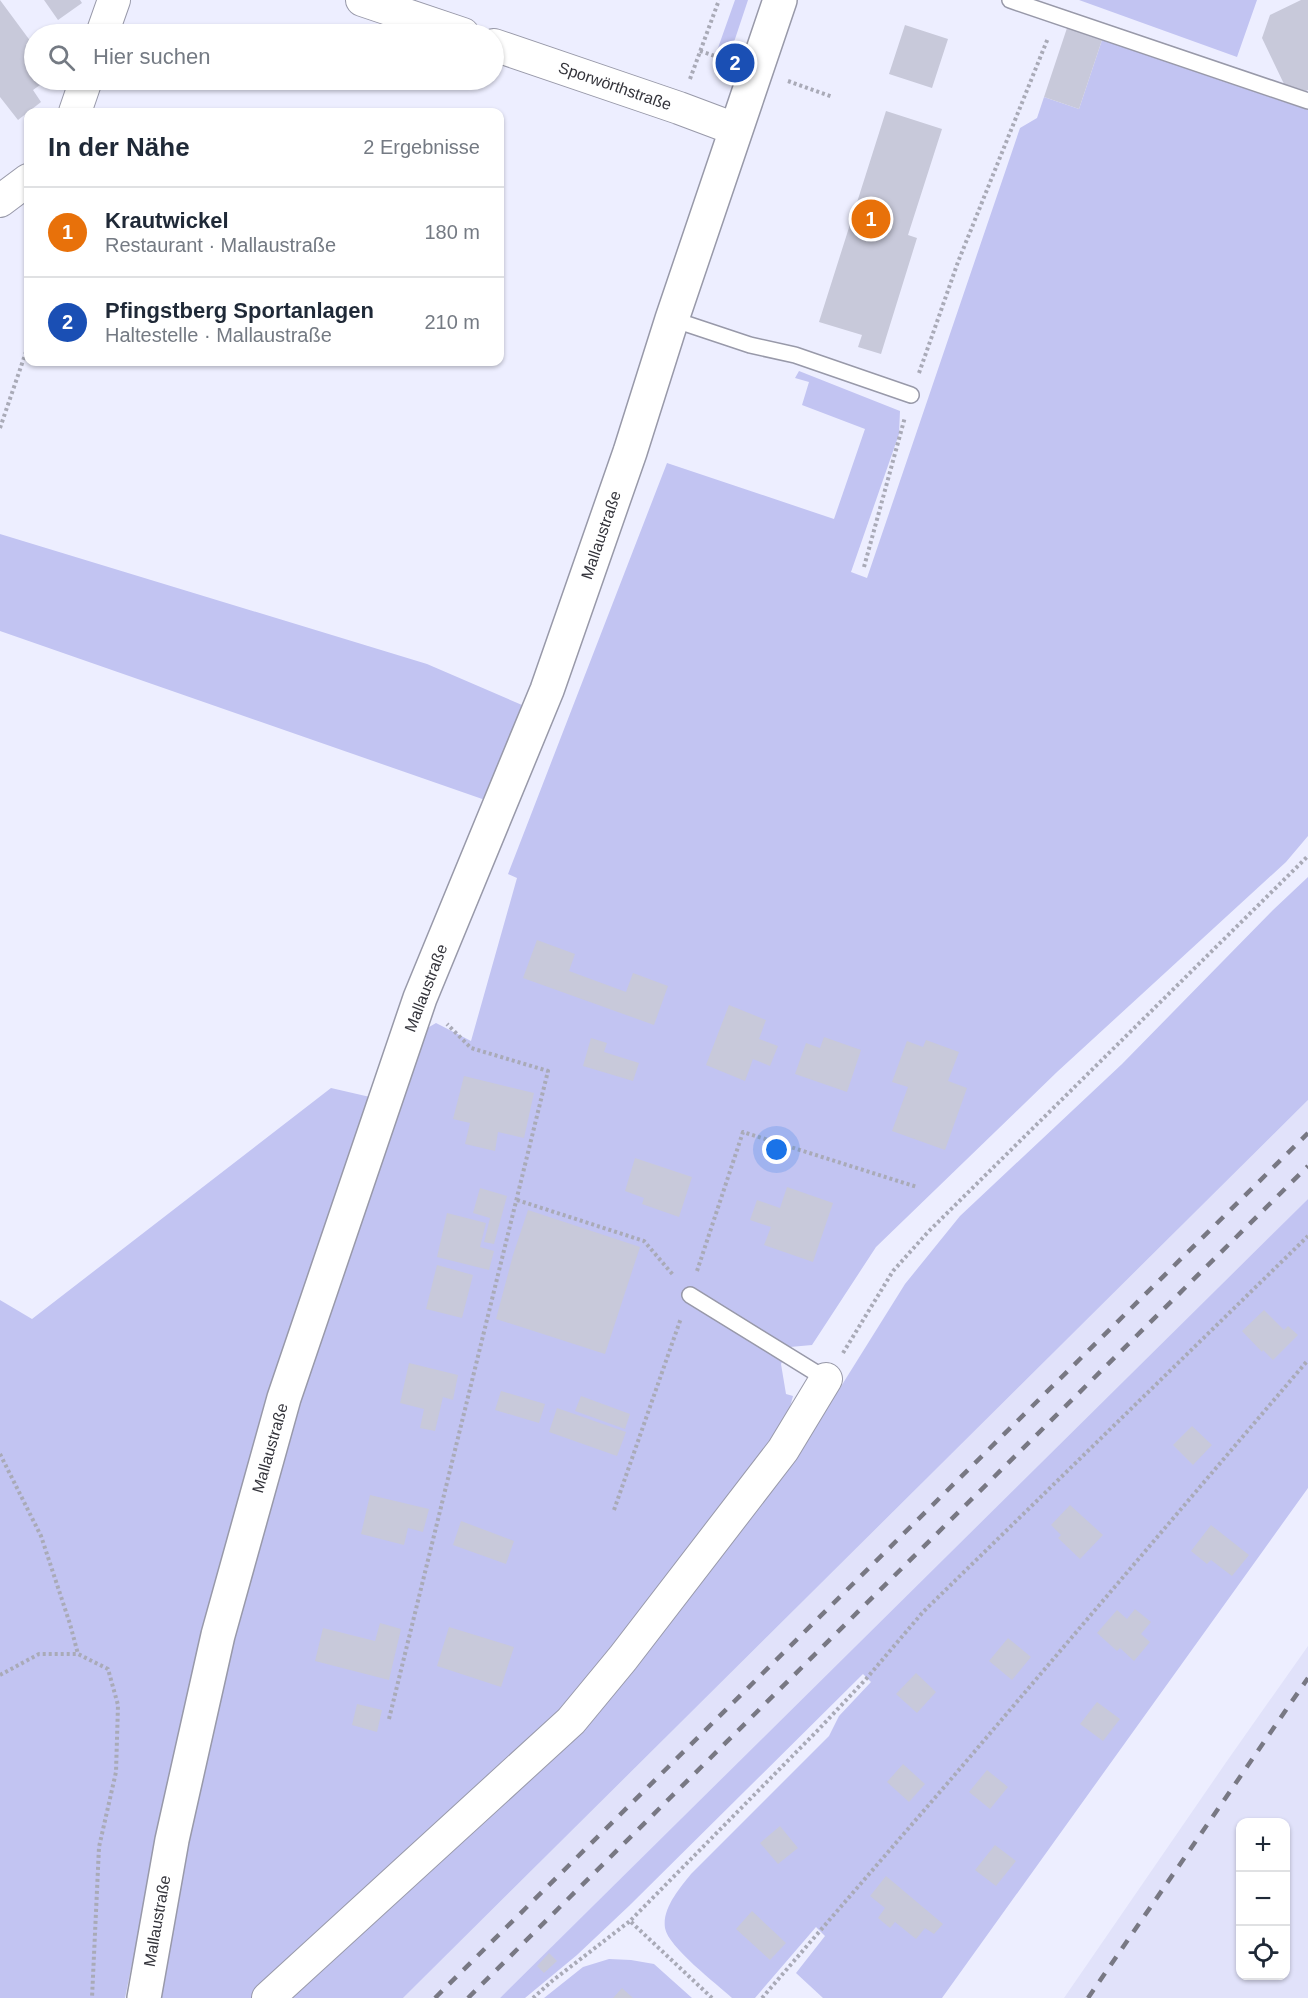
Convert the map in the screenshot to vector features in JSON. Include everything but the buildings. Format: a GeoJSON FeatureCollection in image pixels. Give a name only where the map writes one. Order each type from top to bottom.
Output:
{"type":"FeatureCollection","features":[{"type":"Feature","properties":{"kind":"street"},"geometry":{"type":"LineString","coordinates":[[106,24],[114,0]]}},
{"type":"Feature","properties":{"kind":"street"},"geometry":{"type":"LineString","coordinates":[[362,0],[433,24]]}},
{"type":"Feature","properties":{"kind":"street","name":"Mallaustraße"},"geometry":{"type":"LineString","coordinates":[[144,1998],[172,1840],[218,1635],[284,1398],[420,998],[548,690],[630,452],[735,129],[780,0]]}},
{"type":"Feature","properties":{"kind":"street","name":"Sporwörthstraße"},"geometry":{"type":"LineString","coordinates":[[504,48],[735,129]]}},
{"type":"Feature","properties":{"kind":"street"},"geometry":{"type":"LineString","coordinates":[[76,108],[83,90]]}},
{"type":"Feature","properties":{"kind":"street"},"geometry":{"type":"LineString","coordinates":[[0,201],[24,183]]}},
{"type":"Feature","properties":{"kind":"street"},"geometry":{"type":"LineString","coordinates":[[268,1998],[571,1721],[623,1658],[783,1450],[826,1380]]}},
{"type":"Feature","properties":{"kind":"lane"},"geometry":{"type":"LineString","coordinates":[[1010,0],[1308,101]]}},
{"type":"Feature","properties":{"kind":"lane"},"geometry":{"type":"LineString","coordinates":[[672,319],[750,345],[795,355],[911,396]]}},
{"type":"Feature","properties":{"kind":"lane"},"geometry":{"type":"LineString","coordinates":[[690,1294],[826,1380]]}},
{"type":"Feature","properties":{"kind":"path"},"geometry":{"type":"LineString","coordinates":[[679,108],[719,0]]}},
{"type":"Feature","properties":{"kind":"path"},"geometry":{"type":"LineString","coordinates":[[864,567],[911,396],[958,262],[1057,15]]}},
{"type":"Feature","properties":{"kind":"path"},"geometry":{"type":"LineString","coordinates":[[0,428],[24,358]]}},
{"type":"Feature","properties":{"kind":"path"},"geometry":{"type":"LineString","coordinates":[[826,1380],[893,1271],[928,1232],[1308,856]]}},
{"type":"Feature","properties":{"kind":"path"},"geometry":{"type":"LineString","coordinates":[[389,1719],[548,1071],[471,1048],[420,998]]}},
{"type":"Feature","properties":{"kind":"path"},"geometry":{"type":"LineString","coordinates":[[614,1510],[690,1294],[743,1132],[916,1187]]}},
{"type":"Feature","properties":{"kind":"path"},"geometry":{"type":"LineString","coordinates":[[517,1200],[644,1241],[690,1294]]}},
{"type":"Feature","properties":{"kind":"path"},"geometry":{"type":"LineString","coordinates":[[533,1998],[630,1920],[819,1729],[866,1679],[923,1612],[1308,1236]]}},
{"type":"Feature","properties":{"kind":"path"},"geometry":{"type":"LineString","coordinates":[[762,1998],[1308,1360]]}},
{"type":"Feature","properties":{"kind":"path"},"geometry":{"type":"LineString","coordinates":[[0,1454],[41,1536],[78,1654]]}},
{"type":"Feature","properties":{"kind":"path"},"geometry":{"type":"LineString","coordinates":[[0,1675],[39,1654],[78,1654],[108,1669],[118,1705],[116,1772],[99,1847],[92,1998]]}},
{"type":"Feature","properties":{"kind":"path"},"geometry":{"type":"LineString","coordinates":[[630,1920],[712,1998]]}},
{"type":"Feature","properties":{"kind":"shaded area"},"geometry":{"type":"Polygon","coordinates":[[[735,0],[748,0],[726,66],[713,62],[735,0]]]}},
{"type":"Feature","properties":{"kind":"shaded area"},"geometry":{"type":"Polygon","coordinates":[[[1079,0],[1257,0],[1237,57],[1079,0]]]}},
{"type":"Feature","properties":{"kind":"shaded area"},"geometry":{"type":"Polygon","coordinates":[[[1102,40],[1308,110],[1308,836],[1286,862],[1057,1072],[876,1247],[812,1345],[790,1347],[781,1364],[786,1394],[793,1396],[786,1422],[565,1712],[251,1998],[157,1998],[184,1837],[237,1604],[287,1429],[424,1030],[436,1023],[471,1041],[517,878],[508,874],[667,463],[834,519],[865,429],[802,405],[809,382],[795,378],[799,371],[900,411],[899,434],[851,572],[867,578],[1020,128],[1037,118],[1044,97],[1079,109],[1102,40]]]}},
{"type":"Feature","properties":{"kind":"shaded area"},"geometry":{"type":"Polygon","coordinates":[[[0,534],[427,664],[522,705],[488,801],[0,631],[0,534]]]}},
{"type":"Feature","properties":{"kind":"shaded area"},"geometry":{"type":"Polygon","coordinates":[[[1308,877],[1308,1100],[403,1998],[291,1998],[729,1543],[840,1388],[905,1284],[960,1216],[1122,1064],[1308,877]]]}},
{"type":"Feature","properties":{"kind":"shaded area"},"geometry":{"type":"Polygon","coordinates":[[[331,1088],[370,1097],[264,1408],[191,1676],[125,1998],[0,1998],[0,1300],[32,1319],[331,1088]]]}},
{"type":"Feature","properties":{"kind":"shaded area"},"geometry":{"type":"Polygon","coordinates":[[[1308,1100],[1308,1199],[975,1530],[500,1998],[403,1998],[1308,1100]]]}},
{"type":"Feature","properties":{"kind":"shaded area"},"geometry":{"type":"Polygon","coordinates":[[[1308,1199],[1308,1488],[942,1998],[823,1998],[796,1973],[825,1936],[816,1927],[755,1998],[732,1998],[684,1955],[668,1936],[665,1928],[669,1906],[691,1874],[829,1736],[839,1716],[871,1682],[863,1674],[577,1955],[525,1998],[500,1998],[1308,1199]]]}},
{"type":"Feature","properties":{"kind":"shaded area"},"geometry":{"type":"Polygon","coordinates":[[[1308,1646],[1308,1998],[1064,1998],[1227,1761],[1308,1646]]]}},
{"type":"Feature","properties":{"kind":"shaded area"},"geometry":{"type":"Polygon","coordinates":[[[609,1959],[654,1964],[692,1998],[544,1998],[583,1967],[609,1959]]]}},
{"type":"Feature","properties":{"kind":"railway"},"geometry":{"type":"LineString","coordinates":[[435,1998],[1308,1133]]}},
{"type":"Feature","properties":{"kind":"railway"},"geometry":{"type":"LineString","coordinates":[[468,1998],[1308,1166]]}},
{"type":"Feature","properties":{"kind":"railway"},"geometry":{"type":"LineString","coordinates":[[1088,1998],[1308,1678]]}},
{"type":"Feature","properties":{"kind":"place","name":"Pfingstberg Sportanlagen"},"geometry":{"type":"Point","coordinates":[735,63]}},
{"type":"Feature","properties":{"kind":"place","name":"Krautwickel"},"geometry":{"type":"Point","coordinates":[871,219]}}]}
